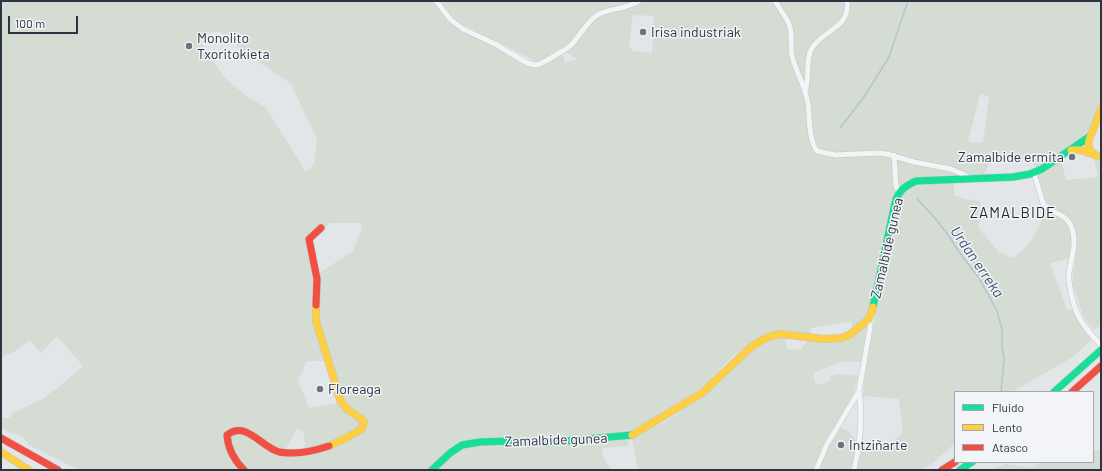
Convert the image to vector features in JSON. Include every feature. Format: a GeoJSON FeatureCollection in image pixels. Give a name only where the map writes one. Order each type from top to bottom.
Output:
{"type":"FeatureCollection","features":[{"type":"Feature","properties":{"kind":"main road"},"geometry":{"type":"LineString","coordinates":[[1095,154],[1088,143],[1089,136],[1093,131],[1101,109]]}},
{"type":"Feature","properties":{"kind":"main road","name":"Zamalbide gunea"},"geometry":{"type":"LineString","coordinates":[[432,470],[450,453],[462,445],[480,442],[508,441],[544,443],[631,436],[702,393],[750,348],[762,340],[781,334],[833,339],[849,335],[867,321],[872,312],[895,203],[899,192],[916,181],[1013,177],[1034,173],[1074,148],[1089,136]]}},
{"type":"Feature","properties":{"kind":"main road"},"geometry":{"type":"LineString","coordinates":[[1074,148],[1095,154]]}},
{"type":"Feature","properties":{"kind":"main road"},"geometry":{"type":"LineString","coordinates":[[244,470],[233,459],[227,444],[226,435],[235,429],[244,432],[276,451],[290,453],[321,449],[340,442],[362,429],[364,426],[364,421],[347,409],[341,402],[316,321],[317,279],[309,239],[321,228]]}},
{"type":"Feature","properties":{"kind":"main road"},"geometry":{"type":"LineString","coordinates":[[1055,391],[1101,350]]}},
{"type":"Feature","properties":{"kind":"main road"},"geometry":{"type":"LineString","coordinates":[[1073,391],[1101,366]]}},
{"type":"Feature","properties":{"kind":"main road"},"geometry":{"type":"LineString","coordinates":[[1,438],[58,470]]}},
{"type":"Feature","properties":{"kind":"main road"},"geometry":{"type":"LineString","coordinates":[[1,452],[29,470]]}},
{"type":"Feature","properties":{"kind":"main road"},"geometry":{"type":"LineString","coordinates":[[942,470],[954,463]]}},
{"type":"Feature","properties":{"kind":"main road"},"geometry":{"type":"LineString","coordinates":[[960,470],[970,463]]}},
{"type":"Feature","properties":{"kind":"street"},"geometry":{"type":"LineString","coordinates":[[436,1],[451,20],[463,29],[495,44],[527,63],[535,65],[540,64],[570,46],[589,22],[598,15],[640,1]]}},
{"type":"Feature","properties":{"kind":"street"},"geometry":{"type":"LineString","coordinates":[[775,1],[789,24],[792,33],[792,56],[805,91],[809,108],[812,141],[813,146],[817,151],[835,155],[878,153],[894,155],[914,162],[951,169],[972,178]]}},
{"type":"Feature","properties":{"kind":"street"},"geometry":{"type":"LineString","coordinates":[[805,91],[808,83],[809,53],[817,42],[842,22],[847,15],[847,1]]}},
{"type":"Feature","properties":{"kind":"street"},"geometry":{"type":"LineString","coordinates":[[894,155],[896,186],[899,192]]}},
{"type":"Feature","properties":{"kind":"street"},"geometry":{"type":"LineString","coordinates":[[1034,173],[1045,207],[1051,212],[1067,219],[1071,225],[1074,244],[1069,282],[1073,300],[1079,318],[1085,329],[1101,345]]}},
{"type":"Feature","properties":{"kind":"street","name":"Zamalbide gunea"},"geometry":{"type":"LineString","coordinates":[[854,470],[861,422],[859,391],[870,328],[867,321]]}},
{"type":"Feature","properties":{"kind":"street","name":"Zamalbide gunea"},"geometry":{"type":"LineString","coordinates":[[816,470],[826,446],[859,391]]}},
{"type":"Feature","properties":{"kind":"shaded area"},"geometry":{"type":"Polygon","coordinates":[[[1,1],[1101,1],[1101,106],[1089,133],[1036,169],[1031,160],[992,158],[983,176],[912,179],[906,181],[908,188],[924,184],[954,183],[954,195],[965,199],[980,201],[979,229],[999,252],[1011,258],[1030,243],[1038,229],[1047,206],[1043,198],[1037,175],[1061,161],[1066,180],[1098,177],[1094,158],[1101,161],[1101,324],[1094,330],[1083,316],[1073,285],[1076,257],[1050,263],[1067,310],[1076,309],[1086,333],[1092,340],[1071,358],[1014,391],[954,391],[954,444],[933,463],[921,470],[855,470],[862,446],[883,450],[903,433],[899,399],[863,396],[864,378],[873,326],[894,228],[886,228],[869,312],[864,320],[853,328],[851,321],[811,328],[810,334],[789,332],[750,344],[731,358],[706,384],[685,400],[632,431],[618,434],[627,440],[629,446],[602,448],[603,457],[611,470],[79,470],[29,445],[22,436],[1,428],[1,418],[10,418],[12,413],[42,399],[83,366],[57,336],[41,353],[30,340],[15,351],[1,358],[1,1]],[[633,15],[629,44],[632,51],[652,53],[654,16],[633,15]],[[464,25],[461,29],[530,66],[539,66],[562,53],[565,63],[577,59],[560,49],[537,62],[464,25]],[[221,32],[200,33],[202,44],[224,77],[245,95],[266,108],[306,172],[314,164],[317,139],[291,84],[241,49],[221,32]],[[980,94],[968,142],[983,143],[989,97],[980,94]],[[330,223],[311,239],[319,273],[353,251],[362,227],[360,223],[330,223]],[[307,361],[298,380],[309,408],[337,403],[324,361],[307,361]],[[297,429],[285,450],[270,452],[282,456],[306,455],[303,430],[297,429]]]}},
{"type":"Feature","properties":{"kind":"shaded area"},"geometry":{"type":"Polygon","coordinates":[[[867,325],[868,328],[861,362],[841,362],[813,373],[816,385],[831,381],[830,376],[839,374],[858,376],[853,394],[840,420],[829,435],[813,470],[638,470],[632,439],[669,419],[704,395],[717,385],[756,348],[775,339],[785,337],[787,349],[800,350],[808,340],[832,342],[843,341],[867,325]]]}},
{"type":"Feature","properties":{"kind":"shaded area"},"geometry":{"type":"Polygon","coordinates":[[[839,427],[848,431],[856,440],[855,460],[852,470],[818,470],[830,442],[839,427]]]}},
{"type":"Feature","properties":{"kind":"shaded area"},"geometry":{"type":"Polygon","coordinates":[[[1094,450],[1101,450],[1101,470],[988,470],[1006,464],[1033,468],[1040,463],[1094,463],[1094,450]]]}},
{"type":"Feature","properties":{"kind":"waterway"},"geometry":{"type":"LineString","coordinates":[[840,128],[864,97],[889,57],[908,1]]}},
{"type":"Feature","properties":{"kind":"waterway","name":"Urdan erreka"},"geometry":{"type":"LineString","coordinates":[[917,199],[949,236],[979,278],[997,311],[1002,329],[1004,359],[1001,391]]}},
{"type":"Feature","properties":{"kind":"traffic: fast"},"geometry":{"type":"LineString","coordinates":[[873,307],[895,203],[898,195],[905,187],[916,181],[1013,177],[1030,174],[1042,169],[1089,137]]}},
{"type":"Feature","properties":{"kind":"traffic: fast"},"geometry":{"type":"LineString","coordinates":[[1055,391],[1101,350]]}},
{"type":"Feature","properties":{"kind":"traffic: fast"},"geometry":{"type":"LineString","coordinates":[[432,470],[450,453],[462,445],[480,442],[508,441],[544,443],[632,435]]}},
{"type":"Feature","properties":{"kind":"traffic: fast"},"geometry":{"type":"LineString","coordinates":[[960,470],[970,463]]}},
{"type":"Feature","properties":{"kind":"traffic: slow"},"geometry":{"type":"LineString","coordinates":[[1095,155],[1089,149],[1088,143],[1101,109]]}},
{"type":"Feature","properties":{"kind":"traffic: slow"},"geometry":{"type":"LineString","coordinates":[[1071,150],[1080,150],[1101,157]]}},
{"type":"Feature","properties":{"kind":"traffic: slow"},"geometry":{"type":"LineString","coordinates":[[316,305],[316,321],[341,402],[347,409],[364,421],[362,429],[329,446]]}},
{"type":"Feature","properties":{"kind":"traffic: slow"},"geometry":{"type":"LineString","coordinates":[[632,435],[702,393],[750,348],[762,340],[781,334],[824,339],[841,338],[849,335],[867,321],[873,307]]}},
{"type":"Feature","properties":{"kind":"traffic: slow"},"geometry":{"type":"LineString","coordinates":[[1,452],[29,470]]}},
{"type":"Feature","properties":{"kind":"traffic: jam"},"geometry":{"type":"LineString","coordinates":[[316,305],[317,279],[309,239],[321,228]]}},
{"type":"Feature","properties":{"kind":"traffic: jam"},"geometry":{"type":"LineString","coordinates":[[1073,391],[1101,366]]}},
{"type":"Feature","properties":{"kind":"traffic: jam"},"geometry":{"type":"LineString","coordinates":[[244,470],[234,458],[230,450],[227,435],[234,431],[247,432],[272,449],[285,453],[304,452],[329,446]]}},
{"type":"Feature","properties":{"kind":"traffic: jam"},"geometry":{"type":"LineString","coordinates":[[1,438],[58,470]]}},
{"type":"Feature","properties":{"kind":"traffic: jam"},"geometry":{"type":"LineString","coordinates":[[942,470],[954,463]]}},
{"type":"Feature","properties":{"kind":"place","name":"Irisa industriak"},"geometry":{"type":"Point","coordinates":[643,32]}},
{"type":"Feature","properties":{"kind":"place","name":"Monolito Txoritokieta"},"geometry":{"type":"Point","coordinates":[189,46]}},
{"type":"Feature","properties":{"kind":"place","name":"Zamalbide ermita"},"geometry":{"type":"Point","coordinates":[1072,157]}},
{"type":"Feature","properties":{"kind":"place","name":"Floreaga"},"geometry":{"type":"Point","coordinates":[320,389]}},
{"type":"Feature","properties":{"kind":"place","name":"Intziñarte"},"geometry":{"type":"Point","coordinates":[841,445]}},
{"type":"Feature","properties":{"kind":"district","name":"ZAMALBIDE"},"geometry":{"type":"Point","coordinates":[1013,213]}}]}
